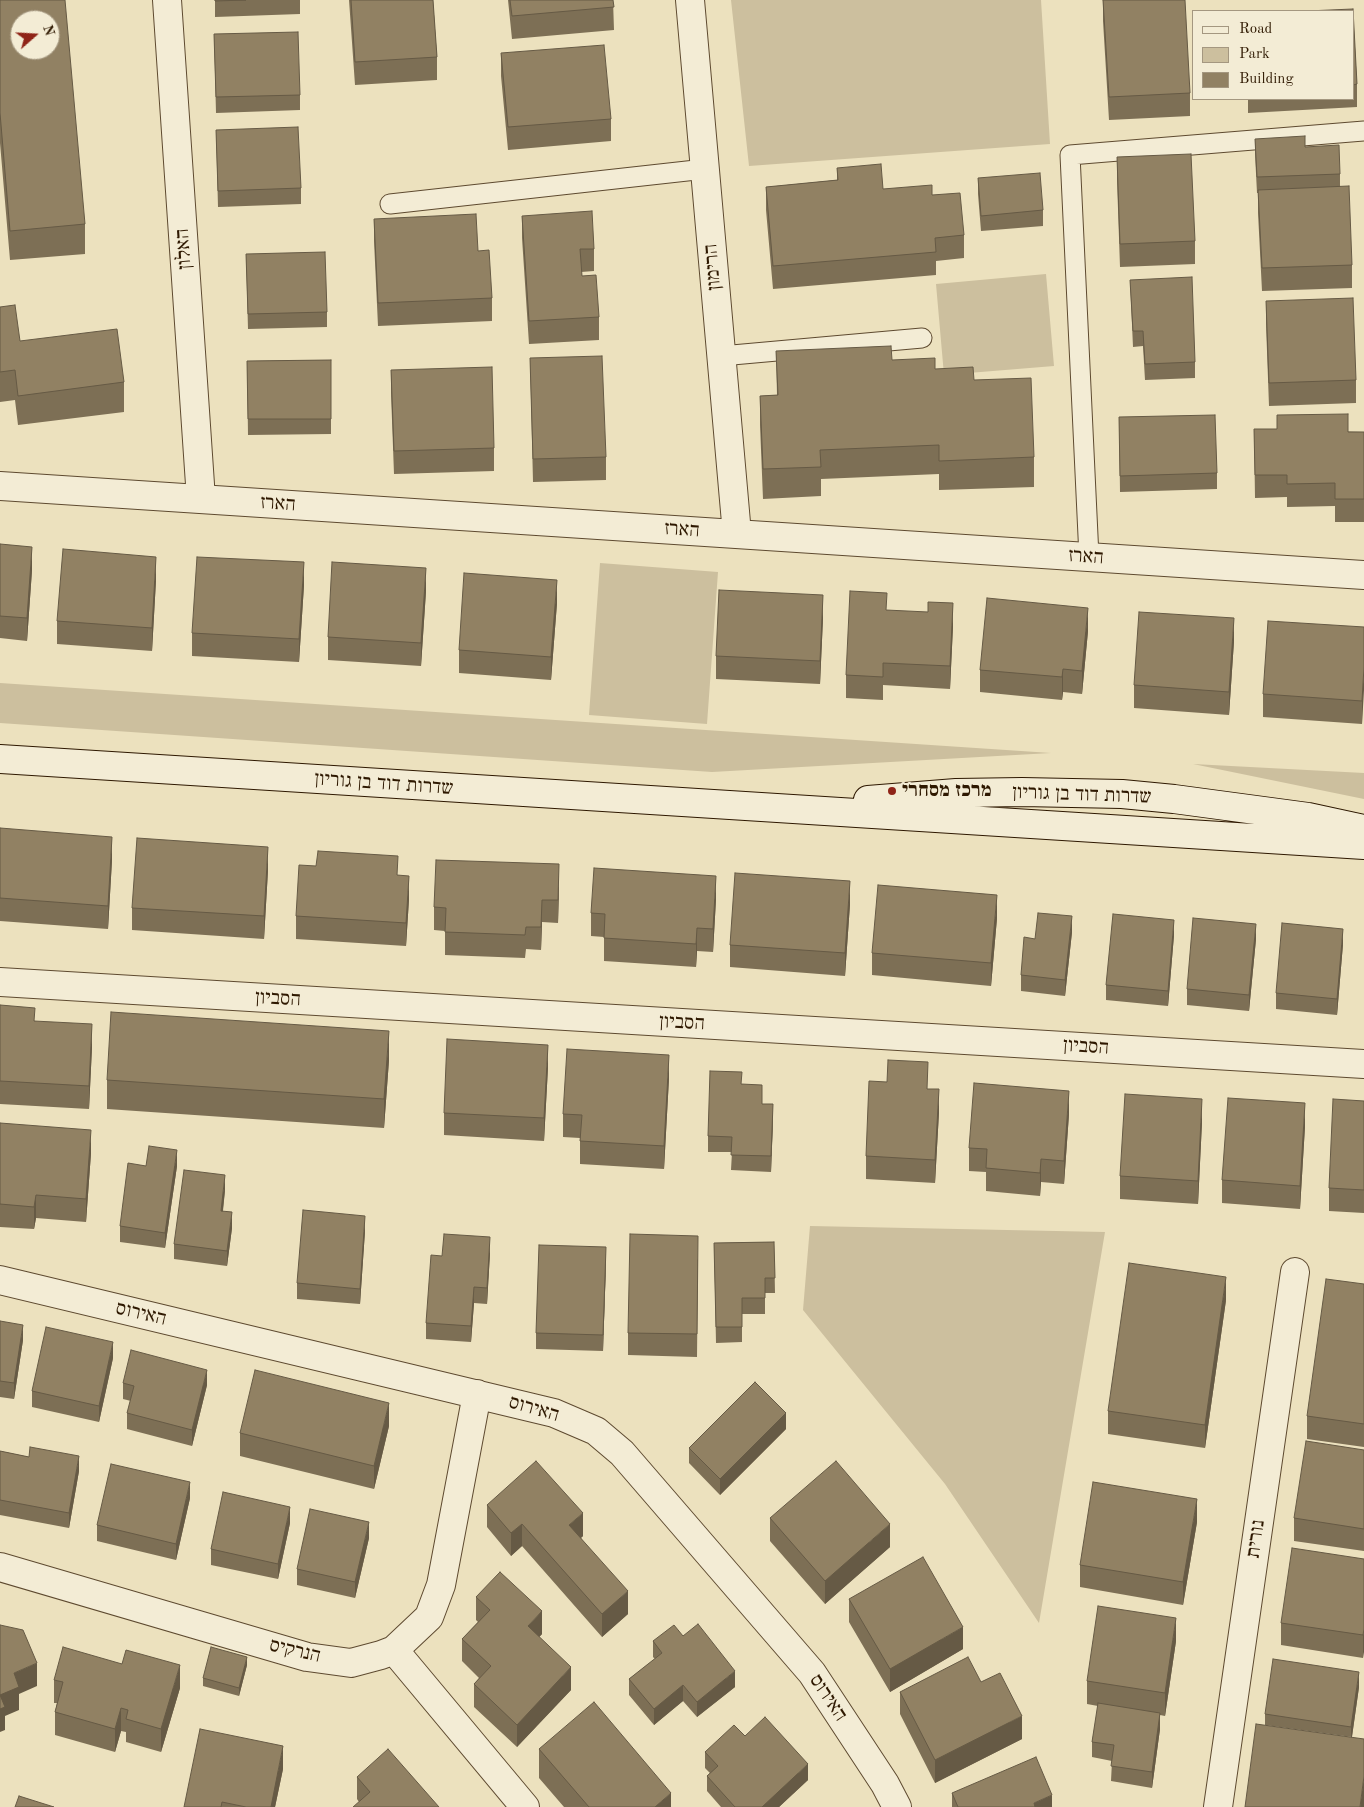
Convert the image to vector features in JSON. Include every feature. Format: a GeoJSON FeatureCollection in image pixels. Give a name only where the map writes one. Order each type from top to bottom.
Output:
{"type":"FeatureCollection","features":[{"type":"Feature","properties":{"kind":"street","name":"האלון"},"geometry":{"type":"LineString","coordinates":[[167,0],[201,499]]}},
{"type":"Feature","properties":{"kind":"street","name":"הרימון"},"geometry":{"type":"LineString","coordinates":[[690,0],[737,534]]}},
{"type":"Feature","properties":{"kind":"street","name":"הארז"},"geometry":{"type":"LineString","coordinates":[[0,486],[1364,575]]}},
{"type":"Feature","properties":{"kind":"street","name":"שדרות דוד בן גוריון"},"geometry":{"type":"LineString","coordinates":[[0,760],[1364,845]]}},
{"type":"Feature","properties":{"kind":"street","name":"שדרות דוד בן גוריון"},"geometry":{"type":"LineString","coordinates":[[767,808],[956,793],[1122,794],[1300,816],[1364,829]]}},
{"type":"Feature","properties":{"kind":"street","name":"הסביון"},"geometry":{"type":"LineString","coordinates":[[0,982],[1364,1064]]}},
{"type":"Feature","properties":{"kind":"street","name":"נורית"},"geometry":{"type":"LineString","coordinates":[[1218,1807],[1295,1272]]}},
{"type":"Feature","properties":{"kind":"street","name":"האירוס"},"geometry":{"type":"LineString","coordinates":[[0,1280],[554,1413],[596,1431],[622,1453],[812,1673],[898,1807]]}},
{"type":"Feature","properties":{"kind":"street"},"geometry":{"type":"LineString","coordinates":[[477,1394],[441,1585],[429,1617],[394,1650],[525,1807]]}},
{"type":"Feature","properties":{"kind":"street","name":"הנרקיס"},"geometry":{"type":"LineString","coordinates":[[0,1567],[307,1657],[351,1662],[394,1650]]}},
{"type":"Feature","properties":{"kind":"lane"},"geometry":{"type":"LineString","coordinates":[[1089,557],[1070,155],[1364,131]]}},
{"type":"Feature","properties":{"kind":"lane"},"geometry":{"type":"LineString","coordinates":[[390,204],[705,169]]}},
{"type":"Feature","properties":{"kind":"lane"},"geometry":{"type":"LineString","coordinates":[[721,356],[922,338]]}},
{"type":"Feature","properties":{"kind":"green space"},"geometry":{"type":"Polygon","coordinates":[[[731,0],[1041,0],[1050,144],[749,166],[731,0]]]}},
{"type":"Feature","properties":{"kind":"green space"},"geometry":{"type":"Polygon","coordinates":[[[1046,274],[1054,366],[944,375],[936,284],[1046,274]]]}},
{"type":"Feature","properties":{"kind":"green space"},"geometry":{"type":"Polygon","coordinates":[[[600,563],[718,572],[707,724],[589,715],[600,563]]]}},
{"type":"Feature","properties":{"kind":"green space"},"geometry":{"type":"Polygon","coordinates":[[[0,683],[1051,753],[712,772],[0,723],[0,683]]]}},
{"type":"Feature","properties":{"kind":"green space"},"geometry":{"type":"Polygon","coordinates":[[[1193,764],[1364,773],[1364,799],[1193,764]]]}},
{"type":"Feature","properties":{"kind":"green space"},"geometry":{"type":"Polygon","coordinates":[[[810,1226],[1105,1232],[1039,1623],[945,1484],[803,1310],[810,1226]]]}},
{"type":"Feature","properties":{"kind":"building"},"geometry":{"type":"Polygon","coordinates":[[[0,0],[65,0],[85,224],[10,231],[0,113],[0,0]]]}},
{"type":"Feature","properties":{"kind":"building"},"geometry":{"type":"Polygon","coordinates":[[[351,0],[433,0],[437,57],[355,62],[351,0]]]}},
{"type":"Feature","properties":{"kind":"building"},"geometry":{"type":"Polygon","coordinates":[[[510,0],[613,0],[614,7],[512,16],[510,0]]]}},
{"type":"Feature","properties":{"kind":"building"},"geometry":{"type":"Polygon","coordinates":[[[1103,0],[1185,0],[1190,93],[1109,97],[1103,0]]]}},
{"type":"Feature","properties":{"kind":"building"},"geometry":{"type":"Polygon","coordinates":[[[1354,28],[1357,84],[1354,85],[1354,28]]]}},
{"type":"Feature","properties":{"kind":"building"},"geometry":{"type":"Polygon","coordinates":[[[298,32],[300,95],[216,97],[214,34],[298,32]]]}},
{"type":"Feature","properties":{"kind":"building"},"geometry":{"type":"Polygon","coordinates":[[[604,45],[611,119],[508,127],[501,53],[604,45]]]}},
{"type":"Feature","properties":{"kind":"building"},"geometry":{"type":"Polygon","coordinates":[[[298,127],[301,188],[218,191],[216,130],[298,127]]]}},
{"type":"Feature","properties":{"kind":"building"},"geometry":{"type":"Polygon","coordinates":[[[1305,136],[1305,147],[1339,145],[1340,174],[1257,177],[1255,139],[1305,136]]]}},
{"type":"Feature","properties":{"kind":"building"},"geometry":{"type":"Polygon","coordinates":[[[1191,154],[1195,241],[1120,244],[1117,157],[1191,154]]]}},
{"type":"Feature","properties":{"kind":"building"},"geometry":{"type":"Polygon","coordinates":[[[881,164],[883,189],[932,185],[932,195],[960,193],[964,235],[935,238],[936,252],[773,266],[766,187],[838,180],[837,168],[881,164]]]}},
{"type":"Feature","properties":{"kind":"building"},"geometry":{"type":"Polygon","coordinates":[[[1040,173],[1043,210],[981,216],[978,178],[1040,173]]]}},
{"type":"Feature","properties":{"kind":"building"},"geometry":{"type":"Polygon","coordinates":[[[1349,186],[1352,265],[1262,268],[1258,190],[1349,186]]]}},
{"type":"Feature","properties":{"kind":"building"},"geometry":{"type":"Polygon","coordinates":[[[592,211],[594,249],[580,249],[582,276],[596,275],[599,317],[529,321],[522,216],[592,211]]]}},
{"type":"Feature","properties":{"kind":"building"},"geometry":{"type":"Polygon","coordinates":[[[476,214],[478,251],[489,250],[492,298],[378,303],[374,219],[476,214]]]}},
{"type":"Feature","properties":{"kind":"building"},"geometry":{"type":"Polygon","coordinates":[[[325,252],[327,312],[248,314],[246,254],[325,252]]]}},
{"type":"Feature","properties":{"kind":"building"},"geometry":{"type":"Polygon","coordinates":[[[1192,277],[1195,362],[1145,364],[1143,331],[1133,331],[1130,280],[1192,277]]]}},
{"type":"Feature","properties":{"kind":"building"},"geometry":{"type":"Polygon","coordinates":[[[1353,298],[1356,380],[1269,383],[1266,301],[1353,298]]]}},
{"type":"Feature","properties":{"kind":"building"},"geometry":{"type":"Polygon","coordinates":[[[15,305],[20,341],[117,329],[124,382],[18,396],[15,370],[0,372],[0,307],[15,305]]]}},
{"type":"Feature","properties":{"kind":"building"},"geometry":{"type":"Polygon","coordinates":[[[891,346],[892,360],[935,358],[935,369],[973,367],[974,380],[1031,378],[1034,457],[939,461],[939,445],[820,450],[821,467],[763,469],[760,396],[778,395],[776,351],[891,346]]]}},
{"type":"Feature","properties":{"kind":"building"},"geometry":{"type":"Polygon","coordinates":[[[602,356],[606,457],[533,459],[530,358],[602,356]]]}},
{"type":"Feature","properties":{"kind":"building"},"geometry":{"type":"Polygon","coordinates":[[[331,360],[331,419],[248,419],[247,361],[331,360]]]}},
{"type":"Feature","properties":{"kind":"building"},"geometry":{"type":"Polygon","coordinates":[[[492,367],[494,448],[394,451],[391,370],[492,367]]]}},
{"type":"Feature","properties":{"kind":"building"},"geometry":{"type":"Polygon","coordinates":[[[1348,414],[1348,432],[1364,432],[1364,499],[1335,499],[1335,483],[1287,484],[1287,475],[1255,475],[1254,429],[1277,429],[1277,415],[1348,414]]]}},
{"type":"Feature","properties":{"kind":"building"},"geometry":{"type":"Polygon","coordinates":[[[1215,415],[1217,473],[1120,476],[1119,417],[1215,415]]]}},
{"type":"Feature","properties":{"kind":"building"},"geometry":{"type":"Polygon","coordinates":[[[0,544],[32,547],[27,618],[0,616],[0,544]]]}},
{"type":"Feature","properties":{"kind":"building"},"geometry":{"type":"Polygon","coordinates":[[[63,549],[156,557],[152,628],[57,621],[63,549]]]}},
{"type":"Feature","properties":{"kind":"building"},"geometry":{"type":"Polygon","coordinates":[[[197,557],[304,562],[299,639],[192,633],[197,557]]]}},
{"type":"Feature","properties":{"kind":"building"},"geometry":{"type":"Polygon","coordinates":[[[332,562],[426,568],[421,643],[328,637],[332,562]]]}},
{"type":"Feature","properties":{"kind":"building"},"geometry":{"type":"Polygon","coordinates":[[[464,573],[557,580],[551,657],[459,650],[464,573]]]}},
{"type":"Feature","properties":{"kind":"building"},"geometry":{"type":"Polygon","coordinates":[[[719,590],[823,595],[820,661],[716,656],[719,590]]]}},
{"type":"Feature","properties":{"kind":"building"},"geometry":{"type":"Polygon","coordinates":[[[850,591],[887,593],[886,610],[928,612],[928,602],[953,603],[950,666],[883,663],[883,677],[846,675],[850,591]]]}},
{"type":"Feature","properties":{"kind":"building"},"geometry":{"type":"Polygon","coordinates":[[[987,598],[1088,608],[1082,671],[1063,669],[1062,677],[980,670],[987,598]]]}},
{"type":"Feature","properties":{"kind":"building"},"geometry":{"type":"Polygon","coordinates":[[[1139,612],[1234,618],[1229,692],[1134,685],[1139,612]]]}},
{"type":"Feature","properties":{"kind":"building"},"geometry":{"type":"Polygon","coordinates":[[[1268,621],[1364,627],[1362,701],[1263,694],[1268,621]]]}},
{"type":"Feature","properties":{"kind":"building"},"geometry":{"type":"Polygon","coordinates":[[[0,828],[112,837],[108,906],[0,898],[0,828]]]}},
{"type":"Feature","properties":{"kind":"building"},"geometry":{"type":"Polygon","coordinates":[[[137,838],[268,847],[264,916],[132,908],[137,838]]]}},
{"type":"Feature","properties":{"kind":"building"},"geometry":{"type":"Polygon","coordinates":[[[318,851],[398,856],[397,875],[409,876],[406,923],[296,916],[299,865],[316,866],[318,851]]]}},
{"type":"Feature","properties":{"kind":"building"},"geometry":{"type":"Polygon","coordinates":[[[436,860],[559,864],[558,900],[542,900],[541,927],[526,927],[525,935],[445,932],[446,908],[434,907],[436,860]]]}},
{"type":"Feature","properties":{"kind":"building"},"geometry":{"type":"Polygon","coordinates":[[[594,868],[716,876],[713,929],[697,928],[696,944],[604,938],[605,914],[591,913],[594,868]]]}},
{"type":"Feature","properties":{"kind":"building"},"geometry":{"type":"Polygon","coordinates":[[[735,873],[850,881],[845,953],[730,945],[735,873]]]}},
{"type":"Feature","properties":{"kind":"building"},"geometry":{"type":"Polygon","coordinates":[[[878,885],[997,895],[991,963],[872,953],[878,885]]]}},
{"type":"Feature","properties":{"kind":"building"},"geometry":{"type":"Polygon","coordinates":[[[1038,913],[1072,916],[1065,980],[1021,975],[1024,937],[1035,939],[1038,913]]]}},
{"type":"Feature","properties":{"kind":"building"},"geometry":{"type":"Polygon","coordinates":[[[1113,914],[1174,920],[1168,991],[1106,985],[1113,914]]]}},
{"type":"Feature","properties":{"kind":"building"},"geometry":{"type":"Polygon","coordinates":[[[1193,918],[1256,924],[1249,995],[1187,989],[1193,918]]]}},
{"type":"Feature","properties":{"kind":"building"},"geometry":{"type":"Polygon","coordinates":[[[1282,923],[1343,929],[1337,999],[1276,993],[1282,923]]]}},
{"type":"Feature","properties":{"kind":"building"},"geometry":{"type":"Polygon","coordinates":[[[0,1005],[35,1008],[34,1021],[92,1024],[89,1086],[0,1081],[0,1005]]]}},
{"type":"Feature","properties":{"kind":"building"},"geometry":{"type":"Polygon","coordinates":[[[111,1012],[389,1031],[384,1099],[107,1080],[111,1012]]]}},
{"type":"Feature","properties":{"kind":"building"},"geometry":{"type":"Polygon","coordinates":[[[447,1039],[548,1045],[544,1118],[444,1113],[447,1039]]]}},
{"type":"Feature","properties":{"kind":"building"},"geometry":{"type":"Polygon","coordinates":[[[567,1049],[669,1055],[664,1146],[580,1141],[582,1115],[563,1114],[567,1049]]]}},
{"type":"Feature","properties":{"kind":"building"},"geometry":{"type":"Polygon","coordinates":[[[888,1060],[928,1062],[927,1089],[939,1089],[935,1160],[866,1156],[869,1081],[887,1082],[888,1060]]]}},
{"type":"Feature","properties":{"kind":"building"},"geometry":{"type":"Polygon","coordinates":[[[710,1071],[742,1072],[741,1084],[762,1085],[762,1104],[773,1104],[771,1156],[731,1155],[732,1137],[708,1136],[710,1071]]]}},
{"type":"Feature","properties":{"kind":"building"},"geometry":{"type":"Polygon","coordinates":[[[974,1083],[1069,1091],[1064,1161],[1041,1159],[1040,1173],[986,1168],[987,1149],[969,1148],[974,1083]]]}},
{"type":"Feature","properties":{"kind":"building"},"geometry":{"type":"Polygon","coordinates":[[[1125,1094],[1202,1099],[1198,1181],[1120,1176],[1125,1094]]]}},
{"type":"Feature","properties":{"kind":"building"},"geometry":{"type":"Polygon","coordinates":[[[1228,1098],[1305,1103],[1300,1186],[1222,1180],[1228,1098]]]}},
{"type":"Feature","properties":{"kind":"building"},"geometry":{"type":"Polygon","coordinates":[[[1333,1099],[1364,1101],[1364,1190],[1329,1188],[1333,1099]]]}},
{"type":"Feature","properties":{"kind":"building"},"geometry":{"type":"Polygon","coordinates":[[[0,1123],[91,1130],[86,1199],[36,1195],[34,1207],[0,1204],[0,1123]]]}},
{"type":"Feature","properties":{"kind":"building"},"geometry":{"type":"Polygon","coordinates":[[[149,1146],[177,1150],[165,1233],[120,1226],[128,1163],[146,1166],[149,1146]]]}},
{"type":"Feature","properties":{"kind":"building"},"geometry":{"type":"Polygon","coordinates":[[[184,1170],[225,1175],[221,1211],[232,1212],[227,1251],[174,1244],[184,1170]]]}},
{"type":"Feature","properties":{"kind":"building"},"geometry":{"type":"Polygon","coordinates":[[[303,1210],[365,1216],[360,1289],[297,1283],[303,1210]]]}},
{"type":"Feature","properties":{"kind":"building"},"geometry":{"type":"Polygon","coordinates":[[[444,1234],[490,1237],[487,1288],[474,1287],[471,1326],[426,1323],[431,1255],[442,1256],[444,1234]]]}},
{"type":"Feature","properties":{"kind":"building"},"geometry":{"type":"Polygon","coordinates":[[[630,1234],[698,1236],[697,1334],[628,1333],[630,1234]]]}},
{"type":"Feature","properties":{"kind":"building"},"geometry":{"type":"Polygon","coordinates":[[[774,1242],[775,1278],[765,1278],[765,1298],[742,1298],[742,1327],[716,1327],[714,1243],[774,1242]]]}},
{"type":"Feature","properties":{"kind":"building"},"geometry":{"type":"Polygon","coordinates":[[[539,1245],[606,1247],[603,1335],[536,1333],[539,1245]]]}},
{"type":"Feature","properties":{"kind":"building"},"geometry":{"type":"Polygon","coordinates":[[[1129,1263],[1226,1277],[1205,1425],[1108,1411],[1129,1263]]]}},
{"type":"Feature","properties":{"kind":"building"},"geometry":{"type":"Polygon","coordinates":[[[1326,1279],[1364,1284],[1364,1424],[1307,1416],[1326,1279]]]}},
{"type":"Feature","properties":{"kind":"building"},"geometry":{"type":"Polygon","coordinates":[[[0,1321],[23,1325],[14,1383],[0,1381],[0,1321]]]}},
{"type":"Feature","properties":{"kind":"building"},"geometry":{"type":"Polygon","coordinates":[[[46,1327],[113,1342],[99,1406],[32,1391],[46,1327]]]}},
{"type":"Feature","properties":{"kind":"building"},"geometry":{"type":"Polygon","coordinates":[[[131,1350],[207,1370],[192,1430],[127,1413],[134,1386],[123,1383],[131,1350]]]}},
{"type":"Feature","properties":{"kind":"building"},"geometry":{"type":"Polygon","coordinates":[[[255,1370],[389,1403],[374,1466],[240,1433],[255,1370]]]}},
{"type":"Feature","properties":{"kind":"building"},"geometry":{"type":"Polygon","coordinates":[[[755,1382],[786,1413],[720,1479],[689,1448],[755,1382]]]}},
{"type":"Feature","properties":{"kind":"building"},"geometry":{"type":"Polygon","coordinates":[[[1306,1441],[1364,1450],[1364,1529],[1294,1518],[1306,1441]]]}},
{"type":"Feature","properties":{"kind":"building"},"geometry":{"type":"Polygon","coordinates":[[[30,1447],[79,1456],[69,1513],[0,1500],[0,1451],[29,1457],[30,1447]]]}},
{"type":"Feature","properties":{"kind":"building"},"geometry":{"type":"Polygon","coordinates":[[[536,1461],[583,1513],[569,1525],[628,1591],[602,1614],[522,1524],[511,1533],[487,1505],[536,1461]]]}},
{"type":"Feature","properties":{"kind":"building"},"geometry":{"type":"Polygon","coordinates":[[[836,1461],[890,1524],[825,1581],[770,1518],[836,1461]]]}},
{"type":"Feature","properties":{"kind":"building"},"geometry":{"type":"Polygon","coordinates":[[[111,1464],[190,1482],[176,1544],[97,1525],[111,1464]]]}},
{"type":"Feature","properties":{"kind":"building"},"geometry":{"type":"Polygon","coordinates":[[[1093,1482],[1197,1499],[1183,1582],[1080,1565],[1093,1482]]]}},
{"type":"Feature","properties":{"kind":"building"},"geometry":{"type":"Polygon","coordinates":[[[223,1492],[290,1507],[278,1564],[211,1549],[223,1492]]]}},
{"type":"Feature","properties":{"kind":"building"},"geometry":{"type":"Polygon","coordinates":[[[310,1509],[369,1522],[355,1582],[297,1569],[310,1509]]]}},
{"type":"Feature","properties":{"kind":"building"},"geometry":{"type":"Polygon","coordinates":[[[1292,1548],[1364,1559],[1363,1635],[1281,1623],[1292,1548]]]}},
{"type":"Feature","properties":{"kind":"building"},"geometry":{"type":"Polygon","coordinates":[[[923,1557],[963,1627],[890,1669],[849,1599],[923,1557]]]}},
{"type":"Feature","properties":{"kind":"building"},"geometry":{"type":"Polygon","coordinates":[[[500,1572],[542,1611],[528,1626],[571,1667],[517,1725],[474,1684],[491,1666],[462,1639],[490,1610],[476,1597],[500,1572]]]}},
{"type":"Feature","properties":{"kind":"building"},"geometry":{"type":"Polygon","coordinates":[[[1098,1606],[1176,1618],[1165,1693],[1087,1681],[1098,1606]]]}},
{"type":"Feature","properties":{"kind":"building"},"geometry":{"type":"Polygon","coordinates":[[[698,1624],[735,1671],[697,1702],[683,1685],[654,1709],[629,1679],[662,1653],[653,1641],[674,1625],[683,1636],[698,1624]]]}},
{"type":"Feature","properties":{"kind":"building"},"geometry":{"type":"Polygon","coordinates":[[[0,1625],[23,1630],[37,1663],[14,1673],[19,1687],[0,1695],[0,1625]]]}},
{"type":"Feature","properties":{"kind":"building"},"geometry":{"type":"Polygon","coordinates":[[[63,1647],[122,1664],[126,1650],[180,1665],[161,1729],[126,1719],[128,1710],[121,1708],[115,1729],[55,1712],[63,1682],[54,1680],[63,1647]]]}},
{"type":"Feature","properties":{"kind":"building"},"geometry":{"type":"Polygon","coordinates":[[[211,1647],[247,1657],[239,1688],[203,1678],[211,1647]]]}},
{"type":"Feature","properties":{"kind":"building"},"geometry":{"type":"Polygon","coordinates":[[[968,1657],[981,1682],[1000,1673],[1022,1716],[935,1760],[900,1692],[968,1657]]]}},
{"type":"Feature","properties":{"kind":"building"},"geometry":{"type":"Polygon","coordinates":[[[1273,1659],[1359,1672],[1351,1727],[1265,1714],[1273,1659]]]}},
{"type":"Feature","properties":{"kind":"building"},"geometry":{"type":"Polygon","coordinates":[[[0,1695],[5,1707],[0,1709],[0,1695]]]}},
{"type":"Feature","properties":{"kind":"building"},"geometry":{"type":"Polygon","coordinates":[[[594,1702],[671,1793],[655,1807],[589,1807],[539,1749],[594,1702]]]}},
{"type":"Feature","properties":{"kind":"building"},"geometry":{"type":"Polygon","coordinates":[[[1098,1703],[1160,1713],[1152,1772],[1111,1766],[1114,1745],[1092,1742],[1098,1703]]]}},
{"type":"Feature","properties":{"kind":"building"},"geometry":{"type":"Polygon","coordinates":[[[765,1717],[808,1764],[762,1807],[735,1807],[707,1776],[718,1766],[705,1752],[734,1725],[745,1736],[765,1717]]]}},
{"type":"Feature","properties":{"kind":"building"},"geometry":{"type":"Polygon","coordinates":[[[1256,1724],[1364,1739],[1364,1776],[1360,1807],[1245,1807],[1256,1724]]]}},
{"type":"Feature","properties":{"kind":"building"},"geometry":{"type":"Polygon","coordinates":[[[200,1729],[283,1746],[271,1807],[246,1807],[222,1802],[221,1807],[184,1807],[200,1729]]]}},
{"type":"Feature","properties":{"kind":"building"},"geometry":{"type":"Polygon","coordinates":[[[388,1749],[439,1807],[353,1807],[370,1792],[357,1777],[388,1749]]]}},
{"type":"Feature","properties":{"kind":"building"},"geometry":{"type":"Polygon","coordinates":[[[1036,1757],[1052,1795],[1034,1803],[1035,1807],[958,1807],[952,1793],[1036,1757]]]}},
{"type":"Feature","properties":{"kind":"building"},"geometry":{"type":"Polygon","coordinates":[[[19,1796],[54,1807],[15,1807],[19,1796]]]}},
{"type":"Feature","properties":{"kind":"place","name":"מרכז מסחרי"},"geometry":{"type":"Point","coordinates":[892,791]}}]}
